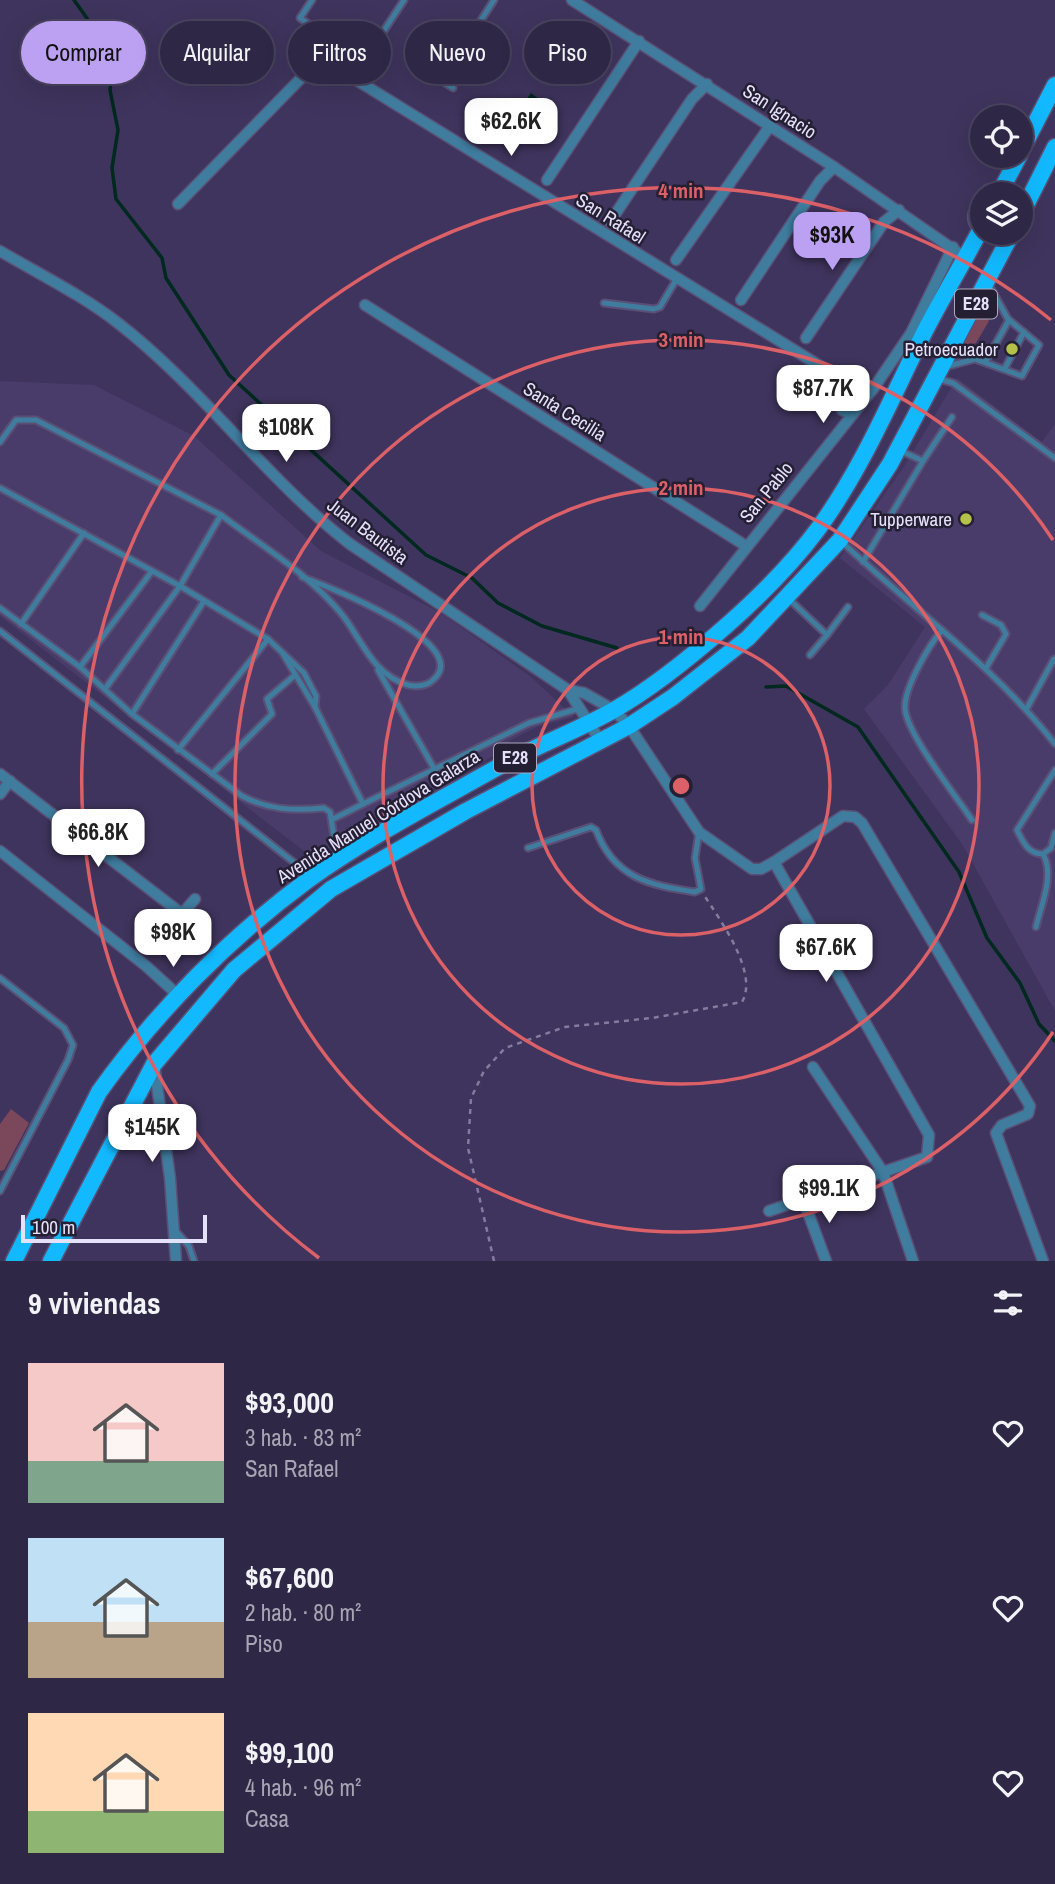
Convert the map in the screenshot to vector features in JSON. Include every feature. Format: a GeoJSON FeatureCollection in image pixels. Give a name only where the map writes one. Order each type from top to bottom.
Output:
{"type":"FeatureCollection","features":[{"type":"Feature","properties":{"kind":"main road"},"geometry":{"type":"LineString","coordinates":[[1033,127],[1055,85]]}},
{"type":"Feature","properties":{"kind":"main road"},"geometry":{"type":"LineString","coordinates":[[1033,191],[1055,146]]}},
{"type":"Feature","properties":{"kind":"main road","name":"Avenida Manuel Córdova Galarza"},"geometry":{"type":"LineString","coordinates":[[14,1261],[99,1093],[137,1042],[179,996],[252,925],[312,877],[585,715],[614,710],[656,682],[727,625],[787,566],[819,528],[868,448],[918,332],[973,245]]}},
{"type":"Feature","properties":{"kind":"main road","name":"Avenida Manuel Córdova Galarza"},"geometry":{"type":"LineString","coordinates":[[51,1261],[154,1064],[234,970],[331,889],[466,811],[601,742],[673,697],[748,638],[787,597],[840,540],[898,450],[1006,245]]}},
{"type":"Feature","properties":{"kind":"main road"},"geometry":{"type":"LineString","coordinates":[[918,332],[952,346]]}},
{"type":"Feature","properties":{"kind":"street","name":"San Ignacio"},"geometry":{"type":"LineString","coordinates":[[572,0],[834,167],[966,258]]}},
{"type":"Feature","properties":{"kind":"street"},"geometry":{"type":"LineString","coordinates":[[547,180],[639,41]]}},
{"type":"Feature","properties":{"kind":"street","name":"San Rafael"},"geometry":{"type":"LineString","coordinates":[[178,204],[309,71],[332,65],[676,280],[833,374],[842,410],[852,414]]}},
{"type":"Feature","properties":{"kind":"street"},"geometry":{"type":"LineString","coordinates":[[610,222],[692,99],[707,84]]}},
{"type":"Feature","properties":{"kind":"street"},"geometry":{"type":"LineString","coordinates":[[676,260],[770,126]]}},
{"type":"Feature","properties":{"kind":"street"},"geometry":{"type":"LineString","coordinates":[[741,300],[820,181],[834,167]]}},
{"type":"Feature","properties":{"kind":"street"},"geometry":{"type":"LineString","coordinates":[[806,338],[884,222],[899,210]]}},
{"type":"Feature","properties":{"kind":"street","name":"San Pablo"},"geometry":{"type":"LineString","coordinates":[[700,606],[918,332],[953,247]]}},
{"type":"Feature","properties":{"kind":"street","name":"Juan Bautista"},"geometry":{"type":"LineString","coordinates":[[0,251],[119,324],[166,365],[341,537],[568,690],[601,742]]}},
{"type":"Feature","properties":{"kind":"street","name":"Santa Cecilia"},"geometry":{"type":"LineString","coordinates":[[365,305],[746,546]]}},
{"type":"Feature","properties":{"kind":"street","name":"Juan Bautista"},"geometry":{"type":"LineString","coordinates":[[568,690],[584,693],[614,710],[629,726],[699,832]]}},
{"type":"Feature","properties":{"kind":"street"},"geometry":{"type":"LineString","coordinates":[[0,774],[182,914],[195,899]]}},
{"type":"Feature","properties":{"kind":"street"},"geometry":{"type":"LineString","coordinates":[[0,794],[10,781]]}},
{"type":"Feature","properties":{"kind":"street"},"geometry":{"type":"LineString","coordinates":[[699,832],[752,869],[761,869],[843,816],[855,817],[862,822],[1030,1106],[1028,1114],[1002,1125],[996,1133],[1043,1261]]}},
{"type":"Feature","properties":{"kind":"street"},"geometry":{"type":"LineString","coordinates":[[0,851],[179,996]]}},
{"type":"Feature","properties":{"kind":"street"},"geometry":{"type":"LineString","coordinates":[[769,1211],[927,1157],[929,1135],[774,862]]}},
{"type":"Feature","properties":{"kind":"street"},"geometry":{"type":"LineString","coordinates":[[154,1064],[176,1261]]}},
{"type":"Feature","properties":{"kind":"street"},"geometry":{"type":"LineString","coordinates":[[813,1068],[883,1172],[914,1261]]}},
{"type":"Feature","properties":{"kind":"street"},"geometry":{"type":"LineString","coordinates":[[803,1199],[826,1261]]}},
{"type":"Feature","properties":{"kind":"lane"},"geometry":{"type":"LineString","coordinates":[[304,21],[300,18],[312,0]]}},
{"type":"Feature","properties":{"kind":"lane"},"geometry":{"type":"LineString","coordinates":[[390,21],[404,0]]}},
{"type":"Feature","properties":{"kind":"lane"},"geometry":{"type":"LineString","coordinates":[[453,88],[442,81],[494,0]]}},
{"type":"Feature","properties":{"kind":"lane"},"geometry":{"type":"LineString","coordinates":[[604,303],[654,309],[660,307],[676,280]]}},
{"type":"Feature","properties":{"kind":"lane"},"geometry":{"type":"LineString","coordinates":[[939,373],[975,359],[1022,376],[1039,345],[1009,320],[988,283]]}},
{"type":"Feature","properties":{"kind":"lane"},"geometry":{"type":"LineString","coordinates":[[986,361],[1009,320]]}},
{"type":"Feature","properties":{"kind":"lane"},"geometry":{"type":"LineString","coordinates":[[1005,368],[1024,332]]}},
{"type":"Feature","properties":{"kind":"lane"},"geometry":{"type":"LineString","coordinates":[[939,373],[1055,458]]}},
{"type":"Feature","properties":{"kind":"lane"},"geometry":{"type":"LineString","coordinates":[[863,562],[952,417]]}},
{"type":"Feature","properties":{"kind":"lane"},"geometry":{"type":"LineString","coordinates":[[0,443],[16,420],[36,420],[221,515],[302,577],[344,618],[376,667],[435,770]]}},
{"type":"Feature","properties":{"kind":"lane"},"geometry":{"type":"LineString","coordinates":[[898,450],[923,461]]}},
{"type":"Feature","properties":{"kind":"lane"},"geometry":{"type":"LineString","coordinates":[[0,488],[152,570],[268,639],[310,682],[316,695],[314,708]]}},
{"type":"Feature","properties":{"kind":"lane"},"geometry":{"type":"LineString","coordinates":[[106,689],[180,586],[221,515]]}},
{"type":"Feature","properties":{"kind":"lane"},"geometry":{"type":"LineString","coordinates":[[21,624],[84,533]]}},
{"type":"Feature","properties":{"kind":"lane"},"geometry":{"type":"LineString","coordinates":[[840,540],[986,668],[1027,708],[1055,744]]}},
{"type":"Feature","properties":{"kind":"lane"},"geometry":{"type":"LineString","coordinates":[[80,667],[152,570]]}},
{"type":"Feature","properties":{"kind":"lane"},"geometry":{"type":"LineString","coordinates":[[302,577],[363,601],[414,632],[438,654],[440,668],[434,680],[423,685],[408,685],[376,667]]}},
{"type":"Feature","properties":{"kind":"lane"},"geometry":{"type":"LineString","coordinates":[[787,597],[827,635]]}},
{"type":"Feature","properties":{"kind":"lane"},"geometry":{"type":"LineString","coordinates":[[132,714],[204,601]]}},
{"type":"Feature","properties":{"kind":"lane"},"geometry":{"type":"LineString","coordinates":[[810,655],[848,607]]}},
{"type":"Feature","properties":{"kind":"lane"},"geometry":{"type":"LineString","coordinates":[[0,608],[80,667],[132,714],[178,750],[242,796],[262,806],[277,809],[324,808],[333,819],[338,862]]}},
{"type":"Feature","properties":{"kind":"lane"},"geometry":{"type":"LineString","coordinates":[[982,615],[1001,625],[1006,634],[986,668]]}},
{"type":"Feature","properties":{"kind":"lane"},"geometry":{"type":"LineString","coordinates":[[942,630],[929,645],[905,700],[905,712],[914,733],[972,820]]}},
{"type":"Feature","properties":{"kind":"lane"},"geometry":{"type":"LineString","coordinates":[[0,631],[312,877]]}},
{"type":"Feature","properties":{"kind":"lane"},"geometry":{"type":"LineString","coordinates":[[178,750],[268,639]]}},
{"type":"Feature","properties":{"kind":"lane"},"geometry":{"type":"LineString","coordinates":[[283,654],[363,804]]}},
{"type":"Feature","properties":{"kind":"lane"},"geometry":{"type":"LineString","coordinates":[[1027,708],[1054,660]]}},
{"type":"Feature","properties":{"kind":"lane"},"geometry":{"type":"LineString","coordinates":[[212,774],[272,714],[267,699],[295,675]]}},
{"type":"Feature","properties":{"kind":"lane"},"geometry":{"type":"LineString","coordinates":[[333,819],[529,723],[585,715]]}},
{"type":"Feature","properties":{"kind":"lane"},"geometry":{"type":"LineString","coordinates":[[1055,770],[1017,830],[1025,846],[1037,854],[1043,854],[1051,848],[1055,833]]}},
{"type":"Feature","properties":{"kind":"lane"},"geometry":{"type":"LineString","coordinates":[[528,848],[591,827],[596,830],[611,860],[646,883],[695,892],[701,889],[695,859],[699,832]]}},
{"type":"Feature","properties":{"kind":"lane"},"geometry":{"type":"LineString","coordinates":[[1036,927],[1049,874],[1048,863],[1043,854]]}},
{"type":"Feature","properties":{"kind":"lane"},"geometry":{"type":"LineString","coordinates":[[0,978],[64,1028],[73,1045],[3,1180],[0,1191]]}},
{"type":"Feature","properties":{"kind":"lane"},"geometry":{"type":"LineString","coordinates":[[174,1229],[189,1246],[194,1261]]}},
{"type":"Feature","properties":{"kind":"path"},"geometry":{"type":"LineString","coordinates":[[494,1261],[468,1148],[471,1098],[484,1071],[505,1048],[565,1027],[652,1018],[742,1002],[748,987],[741,964],[729,934],[701,889]]}},
{"type":"Feature","properties":{"kind":"shaded area"},"geometry":{"type":"Polygon","coordinates":[[[531,93],[539,99],[527,118],[518,112],[531,93]]]}},
{"type":"Feature","properties":{"kind":"shaded area"},"geometry":{"type":"Polygon","coordinates":[[[983,305],[989,321],[976,343],[959,349],[983,305]]]}},
{"type":"Feature","properties":{"kind":"shaded area","name":"Tupperware"},"geometry":{"type":"Polygon","coordinates":[[[957,378],[1042,442],[1055,424],[1055,1011],[962,844],[864,709],[888,685],[925,627],[840,558],[905,465],[957,378]]]}},
{"type":"Feature","properties":{"kind":"shaded area"},"geometry":{"type":"Polygon","coordinates":[[[0,381],[94,385],[194,436],[321,551],[441,613],[531,677],[574,717],[537,727],[511,740],[497,754],[382,816],[313,858],[0,616],[0,381]]]}},
{"type":"Feature","properties":{"kind":"shaded area"},"geometry":{"type":"Polygon","coordinates":[[[11,1109],[29,1123],[4,1170],[0,1171],[0,1124],[11,1109]]]}},
{"type":"Feature","properties":{"kind":"waterway"},"geometry":{"type":"LineString","coordinates":[[74,0],[96,31],[113,65],[110,90],[118,130],[112,168],[116,199],[162,258],[166,278],[229,375],[426,555],[472,578],[498,603],[542,626],[617,648]]}},
{"type":"Feature","properties":{"kind":"waterway"},"geometry":{"type":"LineString","coordinates":[[766,687],[786,686],[858,727],[959,872],[987,938],[1020,983],[1039,1024],[1055,1041]]}},
{"type":"Feature","properties":{"kind":"place","name":"Petroecuador"},"geometry":{"type":"Point","coordinates":[1012,349]}},
{"type":"Feature","properties":{"kind":"place","name":"Tupperware"},"geometry":{"type":"Point","coordinates":[966,519]}}]}
